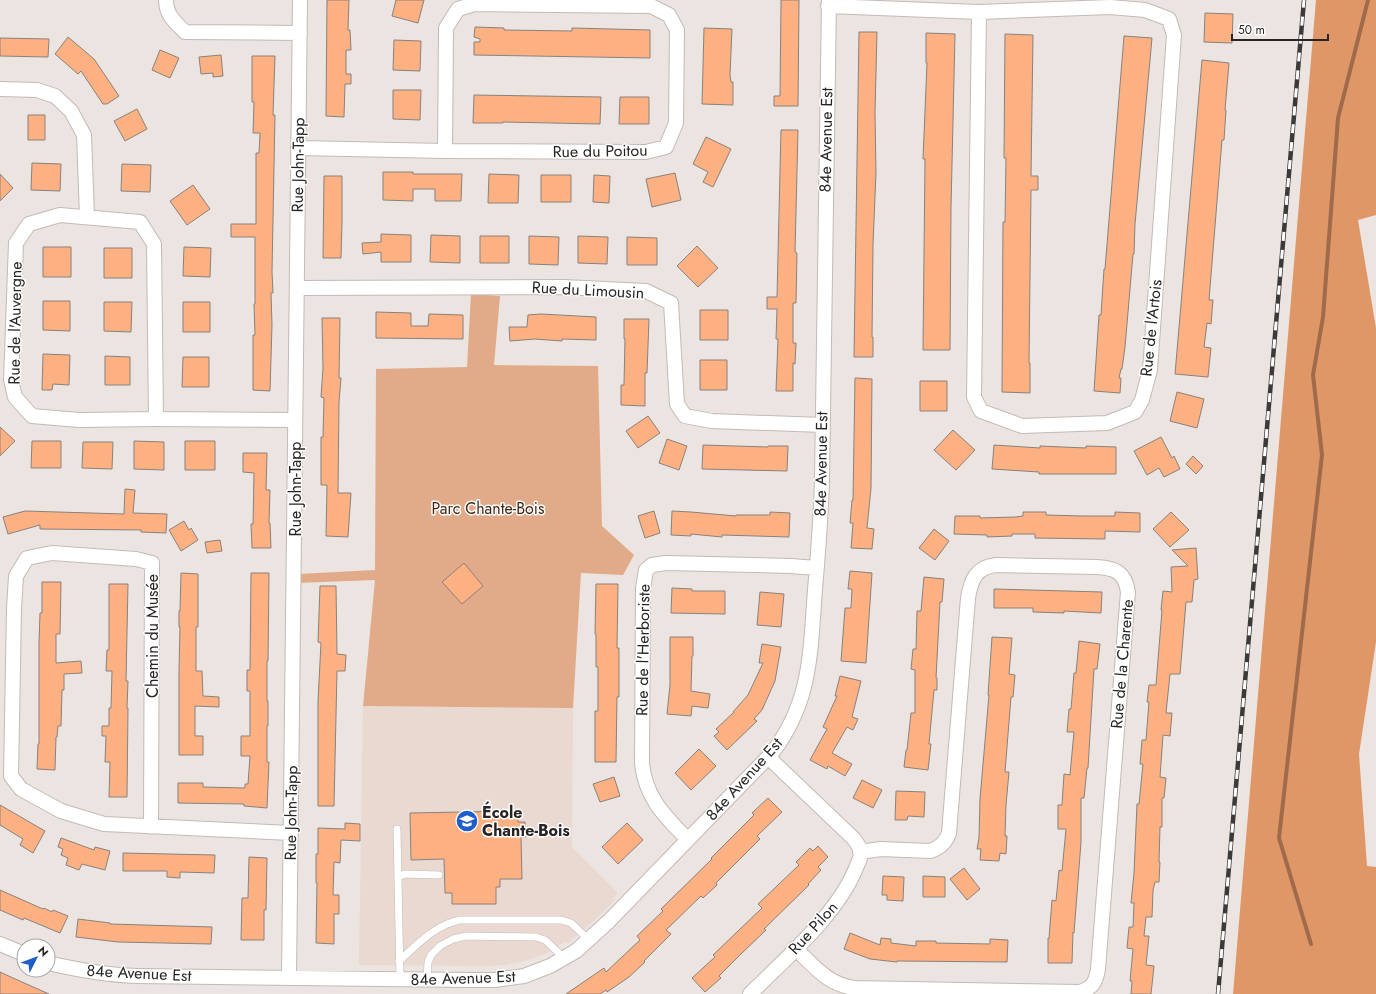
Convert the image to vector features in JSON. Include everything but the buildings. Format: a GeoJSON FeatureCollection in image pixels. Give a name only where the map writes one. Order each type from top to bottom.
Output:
{"type":"FeatureCollection","features":[{"type":"Feature","properties":{"kind":"street"},"geometry":{"type":"LineString","coordinates":[[166,0],[166,7],[171,18],[185,32],[300,33]]}},
{"type":"Feature","properties":{"kind":"street","name":"Rue John-Tapp"},"geometry":{"type":"LineString","coordinates":[[289,977],[300,0]]}},
{"type":"Feature","properties":{"kind":"street","name":"Rue de l'Artois"},"geometry":{"type":"LineString","coordinates":[[828,3],[979,12],[1110,7],[1145,10],[1169,19],[1174,35],[1150,370],[1142,400],[1134,412],[1107,423],[1022,426],[981,411],[974,397],[979,12]]}},
{"type":"Feature","properties":{"kind":"street","name":"84e Avenue Est"},"geometry":{"type":"LineString","coordinates":[[56,965],[87,972],[127,976],[427,980],[496,980],[514,978],[538,971],[564,958],[589,940],[768,757],[783,738],[793,720],[806,681],[822,500],[828,3]]}},
{"type":"Feature","properties":{"kind":"street","name":"Rue du Poitou"},"geometry":{"type":"LineString","coordinates":[[298,148],[445,151],[646,152],[666,148],[676,123],[677,30],[669,15],[652,6],[474,4],[458,9],[446,28],[445,151]]}},
{"type":"Feature","properties":{"kind":"street"},"geometry":{"type":"LineString","coordinates":[[0,89],[37,90],[55,96],[71,111],[84,135],[87,217]]}},
{"type":"Feature","properties":{"kind":"street","name":"Rue de l'Auvergne"},"geometry":{"type":"LineString","coordinates":[[156,419],[154,244],[140,222],[60,215],[29,224],[16,243],[11,380],[15,397],[32,416],[79,420],[295,420]]}},
{"type":"Feature","properties":{"kind":"street","name":"Rue du Limousin"},"geometry":{"type":"LineString","coordinates":[[297,288],[556,286],[646,291],[671,303],[677,404],[685,416],[712,422],[822,425]]}},
{"type":"Feature","properties":{"kind":"street","name":"Chemin du Musée"},"geometry":{"type":"LineString","coordinates":[[152,827],[152,563],[136,559],[52,553],[27,558],[16,576],[14,603],[11,776],[21,789],[61,811],[104,824],[152,827],[291,833]]}},
{"type":"Feature","properties":{"kind":"street","name":"Rue de l'Herboriste"},"geometry":{"type":"LineString","coordinates":[[688,840],[667,820],[656,805],[647,787],[643,773],[643,588],[646,570],[652,565],[662,564],[791,566],[816,568]]}},
{"type":"Feature","properties":{"kind":"street","name":"Rue de la Charente"},"geometry":{"type":"LineString","coordinates":[[796,948],[826,977],[842,985],[854,988],[1079,992],[1094,984],[1097,974],[1128,592],[1126,582],[1117,571],[1110,568],[1097,567],[996,565],[985,568],[977,573],[972,581],[968,598],[949,833],[944,842],[938,848],[930,851],[881,849],[860,852]]}},
{"type":"Feature","properties":{"kind":"street"},"geometry":{"type":"LineString","coordinates":[[768,757],[850,835],[858,844],[860,852]]}},
{"type":"Feature","properties":{"kind":"street","name":"Rue Pilon"},"geometry":{"type":"LineString","coordinates":[[750,994],[826,916],[841,896],[854,873],[860,858],[860,852]]}},
{"type":"Feature","properties":{"kind":"street"},"geometry":{"type":"LineString","coordinates":[[0,944],[16,951]]}},
{"type":"Feature","properties":{"kind":"lane"},"geometry":{"type":"LineString","coordinates":[[397,829],[400,979]]}},
{"type":"Feature","properties":{"kind":"lane"},"geometry":{"type":"LineString","coordinates":[[398,877],[405,874],[439,875]]}},
{"type":"Feature","properties":{"kind":"lane"},"geometry":{"type":"LineString","coordinates":[[399,961],[424,938],[438,928],[445,924],[460,920],[562,920],[570,922],[589,940]]}},
{"type":"Feature","properties":{"kind":"lane"},"geometry":{"type":"LineString","coordinates":[[427,980],[429,959],[435,950],[448,941],[466,936],[536,937],[545,940],[564,958]]}},
{"type":"Feature","properties":{"kind":"shaded area"},"geometry":{"type":"Polygon","coordinates":[[[1316,0],[1376,0],[1376,215],[1358,220],[1376,328],[1376,642],[1359,754],[1367,866],[1376,867],[1376,994],[1233,994],[1316,0]]]}},
{"type":"Feature","properties":{"kind":"shaded area","name":"École Chante-Bois"},"geometry":{"type":"Polygon","coordinates":[[[363,706],[573,708],[572,847],[618,893],[613,898],[614,901],[568,943],[564,942],[547,953],[525,961],[506,965],[487,966],[359,965],[363,706]]]}},
{"type":"Feature","properties":{"kind":"green space","name":"Parc Chante-Bois"},"geometry":{"type":"Polygon","coordinates":[[[471,294],[500,296],[494,365],[598,366],[602,526],[634,555],[623,575],[581,573],[573,708],[363,706],[375,580],[296,583],[298,574],[375,570],[376,369],[467,367],[471,294]]]}},
{"type":"Feature","properties":{"kind":"waterway"},"geometry":{"type":"LineString","coordinates":[[1311,944],[1279,838],[1322,455],[1313,375],[1323,317],[1338,118],[1368,0]]}},
{"type":"Feature","properties":{"kind":"railway"},"geometry":{"type":"LineString","coordinates":[[1218,994],[1304,0]]}},
{"type":"Feature","properties":{"kind":"place","name":"École Chante-Bois"},"geometry":{"type":"Point","coordinates":[467,821]}}]}
